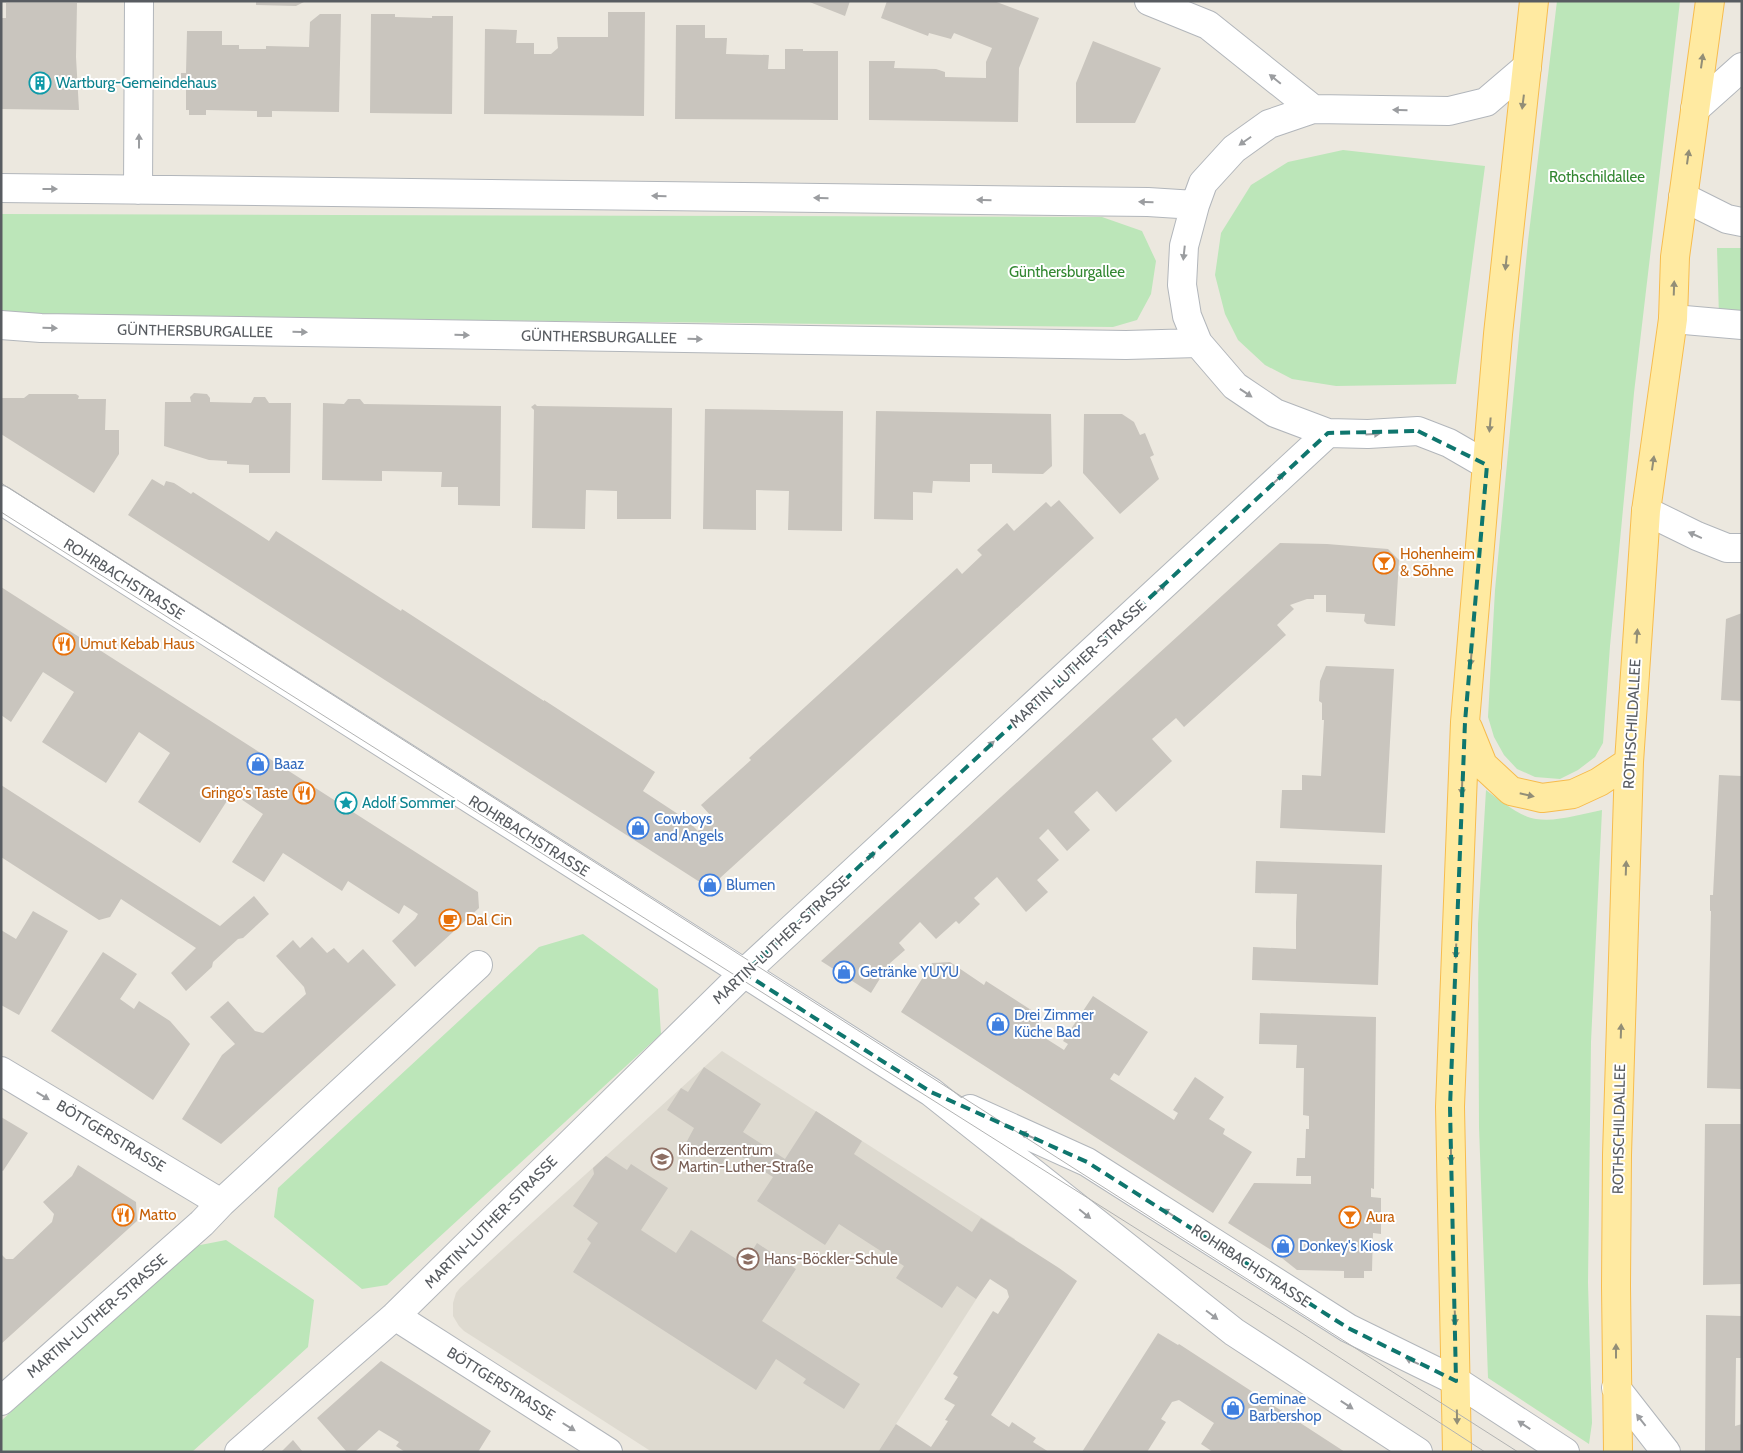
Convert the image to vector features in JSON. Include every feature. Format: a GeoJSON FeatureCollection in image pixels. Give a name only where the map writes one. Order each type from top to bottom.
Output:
{"type":"FeatureCollection","features":[{"type":"Feature","properties":{"kind":"main road"},"geometry":{"type":"LineString","coordinates":[[1458,1452],[1450,1107],[1465,722],[1498,334],[1534,1]]}},
{"type":"Feature","properties":{"kind":"main road","name":"ROTHSCHILDALLEE"},"geometry":{"type":"LineString","coordinates":[[1618,1452],[1616,1388],[1617,1155],[1629,762],[1646,511],[1673,319],[1676,258],[1683,197],[1710,1]]}},
{"type":"Feature","properties":{"kind":"main road"},"geometry":{"type":"LineString","coordinates":[[1465,722],[1484,765],[1511,791],[1542,798],[1573,794],[1600,782],[1629,762]]}},
{"type":"Feature","properties":{"kind":"street"},"geometry":{"type":"LineString","coordinates":[[138,190],[139,1]]}},
{"type":"Feature","properties":{"kind":"street"},"geometry":{"type":"LineString","coordinates":[[1149,1],[1208,25],[1313,109]]}},
{"type":"Feature","properties":{"kind":"street"},"geometry":{"type":"LineString","coordinates":[[1487,465],[1449,443],[1418,431],[1368,434],[1328,433],[1275,413],[1235,386],[1198,343],[1187,316],[1182,285],[1184,246],[1203,183],[1234,149],[1269,124],[1313,109],[1449,111],[1486,102],[1527,67]]}},
{"type":"Feature","properties":{"kind":"street"},"geometry":{"type":"LineString","coordinates":[[1695,109],[1742,67]]}},
{"type":"Feature","properties":{"kind":"street"},"geometry":{"type":"LineString","coordinates":[[1,188],[1148,202],[1195,205]]}},
{"type":"Feature","properties":{"kind":"street"},"geometry":{"type":"LineString","coordinates":[[1683,197],[1727,219],[1742,222]]}},
{"type":"Feature","properties":{"kind":"street"},"geometry":{"type":"LineString","coordinates":[[1673,319],[1742,325]]}},
{"type":"Feature","properties":{"kind":"street","name":"GÜNTHERSBURGALLEE"},"geometry":{"type":"LineString","coordinates":[[1,325],[60,328],[1106,345],[1198,343]]}},
{"type":"Feature","properties":{"kind":"street","name":"MARTIN-LUTHER-STRASSE"},"geometry":{"type":"LineString","coordinates":[[239,1452],[395,1316],[744,973],[1328,433]]}},
{"type":"Feature","properties":{"kind":"street","name":"ROHRBACHSTRASSE"},"geometry":{"type":"LineString","coordinates":[[1,500],[931,1092],[1234,1332],[1418,1452]]}},
{"type":"Feature","properties":{"kind":"street"},"geometry":{"type":"LineString","coordinates":[[1646,511],[1697,536],[1727,548],[1742,548]]}},
{"type":"Feature","properties":{"kind":"street","name":"MARTIN-LUTHER-STRASSE"},"geometry":{"type":"LineString","coordinates":[[1,1401],[202,1223],[221,1203],[478,965]]}},
{"type":"Feature","properties":{"kind":"street","name":"BÖTTGERSTRASSE"},"geometry":{"type":"LineString","coordinates":[[1,1071],[221,1203]]}},
{"type":"Feature","properties":{"kind":"street","name":"ROHRBACHSTRASSE"},"geometry":{"type":"LineString","coordinates":[[931,1092],[1088,1162],[1348,1328],[1456,1381],[1565,1452]]}},
{"type":"Feature","properties":{"kind":"street","name":"BÖTTGERSTRASSE"},"geometry":{"type":"LineString","coordinates":[[395,1316],[608,1452]]}},
{"type":"Feature","properties":{"kind":"street"},"geometry":{"type":"LineString","coordinates":[[1616,1388],[1666,1452]]}},
{"type":"Feature","properties":{"kind":"highlighted area"},"geometry":{"type":"Polygon","coordinates":[[[1418,431],[1487,465],[1465,722],[1450,1107],[1456,1381],[1348,1328],[1087,1162],[931,1092],[744,973],[1328,433],[1418,431]]]}},
{"type":"Feature","properties":{"kind":"shaded area","name":"Hans-Böckler-Schule"},"geometry":{"type":"Polygon","coordinates":[[[722,1051],[1015,1239],[878,1452],[652,1452],[464,1331],[453,1316],[453,1303],[456,1293],[460,1288],[722,1051]]]}},
{"type":"Feature","properties":{"kind":"green space","name":"Rothschildallee"},"geometry":{"type":"Polygon","coordinates":[[[1557,1],[1680,1],[1634,393],[1610,646],[1603,743],[1595,757],[1578,770],[1560,779],[1535,777],[1517,769],[1504,755],[1494,737],[1488,717],[1495,590],[1528,241],[1557,1]]]}},
{"type":"Feature","properties":{"kind":"green space"},"geometry":{"type":"Polygon","coordinates":[[[1343,150],[1485,166],[1456,384],[1336,386],[1292,379],[1265,365],[1238,340],[1225,314],[1215,275],[1221,233],[1251,185],[1288,162],[1343,150]]]}},
{"type":"Feature","properties":{"kind":"green space","name":"Günthersburgallee"},"geometry":{"type":"Polygon","coordinates":[[[1,214],[1102,217],[1142,231],[1156,261],[1151,294],[1137,320],[1113,327],[1,315],[1,214]]]}},
{"type":"Feature","properties":{"kind":"green space"},"geometry":{"type":"Polygon","coordinates":[[[1717,248],[1742,248],[1742,319],[1719,317],[1717,248]]]}},
{"type":"Feature","properties":{"kind":"green space"},"geometry":{"type":"Polygon","coordinates":[[[1486,790],[1517,812],[1530,818],[1544,820],[1561,819],[1602,810],[1591,1042],[1588,1283],[1592,1423],[1589,1444],[1488,1378],[1479,1127],[1478,924],[1486,790]]]}},
{"type":"Feature","properties":{"kind":"green space"},"geometry":{"type":"Polygon","coordinates":[[[583,934],[658,989],[661,1034],[387,1285],[362,1289],[274,1217],[278,1188],[539,947],[583,934]]]}},
{"type":"Feature","properties":{"kind":"green space"},"geometry":{"type":"Polygon","coordinates":[[[226,1240],[314,1300],[308,1347],[192,1452],[1,1452],[1,1421],[190,1247],[226,1240]]]}},
{"type":"Feature","properties":{"kind":"building"},"geometry":{"type":"Polygon","coordinates":[[[256,1],[306,1],[296,6],[256,5],[256,1]]]}},
{"type":"Feature","properties":{"kind":"building"},"geometry":{"type":"Polygon","coordinates":[[[807,1],[850,1],[845,16],[807,1]]]}},
{"type":"Feature","properties":{"kind":"building"},"geometry":{"type":"Polygon","coordinates":[[[887,1],[994,1],[1039,18],[1019,68],[1018,122],[869,120],[869,61],[895,61],[894,68],[936,69],[945,72],[945,77],[986,78],[986,62],[992,48],[954,33],[951,39],[929,33],[928,36],[881,18],[887,1]]]}},
{"type":"Feature","properties":{"kind":"building"},"geometry":{"type":"Polygon","coordinates":[[[6,3],[77,3],[76,57],[79,110],[1,109],[1,18],[6,18],[6,3]]]}},
{"type":"Feature","properties":{"kind":"building"},"geometry":{"type":"Polygon","coordinates":[[[608,12],[645,12],[644,116],[484,114],[485,29],[517,30],[516,43],[534,43],[534,54],[551,54],[558,48],[557,37],[608,37],[608,12]]]}},
{"type":"Feature","properties":{"kind":"building"},"geometry":{"type":"Polygon","coordinates":[[[320,14],[341,14],[339,112],[272,111],[272,117],[257,117],[257,111],[206,110],[206,115],[189,115],[189,110],[186,110],[186,90],[181,90],[181,73],[186,73],[187,31],[222,31],[222,45],[239,45],[239,49],[266,49],[266,46],[309,47],[310,22],[320,14]]]}},
{"type":"Feature","properties":{"kind":"building"},"geometry":{"type":"Polygon","coordinates":[[[371,14],[395,14],[395,17],[432,18],[432,16],[453,16],[452,114],[370,113],[371,14]]]}},
{"type":"Feature","properties":{"kind":"building"},"geometry":{"type":"Polygon","coordinates":[[[676,25],[705,25],[705,38],[727,38],[726,54],[769,55],[768,69],[785,69],[785,49],[838,51],[838,120],[675,119],[676,25]]]}},
{"type":"Feature","properties":{"kind":"building"},"geometry":{"type":"Polygon","coordinates":[[[1093,41],[1161,68],[1135,123],[1076,123],[1076,83],[1093,41]]]}},
{"type":"Feature","properties":{"kind":"building"},"geometry":{"type":"Polygon","coordinates":[[[194,393],[207,394],[210,402],[251,403],[254,397],[265,397],[269,403],[291,403],[290,473],[249,473],[249,465],[227,464],[227,461],[209,460],[164,446],[165,402],[191,402],[190,397],[194,393]]]}},
{"type":"Feature","properties":{"kind":"building"},"geometry":{"type":"Polygon","coordinates":[[[29,394],[76,394],[79,396],[78,399],[106,399],[105,430],[119,430],[119,454],[94,493],[1,434],[1,398],[24,398],[29,394]]]}},
{"type":"Feature","properties":{"kind":"building"},"geometry":{"type":"Polygon","coordinates":[[[348,399],[360,399],[364,404],[501,406],[500,506],[458,505],[458,487],[441,487],[442,472],[382,471],[382,481],[322,480],[323,403],[344,404],[348,399]]]}},
{"type":"Feature","properties":{"kind":"building"},"geometry":{"type":"Polygon","coordinates":[[[535,404],[537,406],[672,408],[671,519],[617,519],[617,491],[586,490],[585,529],[532,528],[534,410],[531,407],[535,404]]]}},
{"type":"Feature","properties":{"kind":"building"},"geometry":{"type":"Polygon","coordinates":[[[705,409],[843,411],[842,531],[788,530],[789,491],[756,490],[756,530],[703,529],[705,409]]]}},
{"type":"Feature","properties":{"kind":"building"},"geometry":{"type":"Polygon","coordinates":[[[876,411],[1051,414],[1052,466],[1043,474],[992,473],[992,464],[970,464],[970,482],[933,481],[932,493],[913,492],[913,520],[874,519],[876,411]]]}},
{"type":"Feature","properties":{"kind":"building"},"geometry":{"type":"Polygon","coordinates":[[[1084,414],[1122,414],[1134,422],[1140,435],[1145,433],[1154,455],[1150,457],[1159,479],[1120,514],[1083,473],[1084,414]]]}},
{"type":"Feature","properties":{"kind":"building"},"geometry":{"type":"Polygon","coordinates":[[[152,479],[164,486],[166,481],[174,483],[191,494],[193,492],[269,541],[276,531],[544,700],[655,772],[643,791],[687,820],[698,831],[711,816],[701,805],[751,760],[749,758],[957,568],[962,574],[982,555],[977,550],[1007,523],[1014,531],[1046,502],[1051,507],[1059,500],[1094,538],[709,888],[128,515],[152,479]]]}},
{"type":"Feature","properties":{"kind":"building"},"geometry":{"type":"Polygon","coordinates":[[[1280,543],[1327,544],[1388,549],[1399,560],[1395,626],[1367,624],[1364,621],[1365,614],[1326,612],[1326,595],[1314,595],[1314,599],[1307,599],[1290,605],[1294,609],[1277,625],[1286,635],[1184,727],[1176,718],[1152,739],[1172,761],[1116,812],[1097,791],[1074,812],[1090,830],[1067,851],[1048,829],[1039,838],[1059,860],[1037,880],[1048,892],[1026,912],[997,877],[974,898],[980,904],[959,924],[956,921],[936,939],[920,922],[899,943],[905,950],[889,964],[871,993],[821,961],[1280,543]]]}},
{"type":"Feature","properties":{"kind":"building"},"geometry":{"type":"Polygon","coordinates":[[[1,587],[478,892],[479,908],[415,967],[392,941],[418,914],[404,905],[399,914],[348,881],[342,891],[283,853],[264,882],[232,862],[263,814],[232,793],[200,843],[138,802],[170,753],[139,732],[106,783],[42,742],[74,692],[43,672],[11,722],[1,715],[1,587]]]}},
{"type":"Feature","properties":{"kind":"building"},"geometry":{"type":"Polygon","coordinates":[[[1742,613],[1742,701],[1721,700],[1726,619],[1742,613]]]}},
{"type":"Feature","properties":{"kind":"building"},"geometry":{"type":"Polygon","coordinates":[[[1326,666],[1394,669],[1385,833],[1280,828],[1282,790],[1302,790],[1302,775],[1321,776],[1324,720],[1322,720],[1322,703],[1319,701],[1320,681],[1326,666]]]}},
{"type":"Feature","properties":{"kind":"building"},"geometry":{"type":"Polygon","coordinates":[[[1719,775],[1742,776],[1742,1089],[1707,1088],[1710,895],[1713,895],[1719,775]]]}},
{"type":"Feature","properties":{"kind":"building"},"geometry":{"type":"Polygon","coordinates":[[[1,785],[220,926],[254,896],[269,914],[213,962],[212,967],[186,991],[171,973],[196,948],[121,899],[110,917],[99,920],[1,857],[1,785]]]}},
{"type":"Feature","properties":{"kind":"building"},"geometry":{"type":"Polygon","coordinates":[[[1256,861],[1382,865],[1378,985],[1252,980],[1253,947],[1296,949],[1297,894],[1255,893],[1256,861]]]}},
{"type":"Feature","properties":{"kind":"building"},"geometry":{"type":"Polygon","coordinates":[[[33,911],[68,931],[19,1015],[1,1005],[1,930],[16,939],[33,911]]]}},
{"type":"Feature","properties":{"kind":"building"},"geometry":{"type":"Polygon","coordinates":[[[312,937],[327,953],[334,948],[348,963],[363,949],[396,985],[221,1144],[182,1119],[222,1055],[235,1044],[210,1017],[228,1001],[255,1031],[263,1033],[306,994],[304,987],[276,956],[293,940],[300,948],[312,937]]]}},
{"type":"Feature","properties":{"kind":"building"},"geometry":{"type":"Polygon","coordinates":[[[103,952],[137,974],[120,999],[134,1009],[139,1001],[170,1021],[190,1044],[153,1100],[51,1031],[103,952]]]}},
{"type":"Feature","properties":{"kind":"building"},"geometry":{"type":"Polygon","coordinates":[[[950,962],[984,985],[986,981],[1042,1017],[1034,1031],[1064,1050],[1068,1044],[1063,1041],[1093,996],[1148,1032],[1119,1076],[1114,1073],[1110,1079],[1174,1120],[1178,1113],[1173,1110],[1195,1077],[1224,1097],[1209,1119],[1225,1129],[1223,1134],[1252,1152],[1213,1213],[901,1012],[932,963],[950,962]]]}},
{"type":"Feature","properties":{"kind":"building"},"geometry":{"type":"Polygon","coordinates":[[[1260,1013],[1376,1017],[1374,1189],[1371,1188],[1371,1197],[1381,1198],[1381,1234],[1373,1233],[1372,1271],[1364,1271],[1364,1278],[1344,1278],[1344,1271],[1297,1270],[1273,1251],[1228,1223],[1254,1183],[1311,1184],[1311,1176],[1296,1176],[1297,1158],[1305,1158],[1306,1129],[1309,1129],[1309,1116],[1303,1115],[1304,1068],[1296,1068],[1297,1045],[1259,1044],[1260,1013]]]}},
{"type":"Feature","properties":{"kind":"building"},"geometry":{"type":"Polygon","coordinates":[[[704,1067],[761,1104],[743,1132],[785,1159],[816,1111],[862,1141],[854,1154],[972,1232],[981,1218],[1077,1281],[991,1415],[1009,1427],[1012,1422],[1036,1438],[1033,1442],[1049,1452],[878,1452],[896,1424],[931,1447],[948,1421],[945,1420],[955,1405],[944,1399],[958,1377],[953,1374],[993,1311],[998,1314],[1009,1297],[1007,1290],[990,1279],[976,1299],[957,1286],[942,1308],[896,1278],[904,1266],[839,1224],[825,1245],[757,1201],[773,1177],[731,1150],[721,1165],[686,1143],[694,1128],[667,1110],[681,1088],[688,1092],[704,1067]]]}},
{"type":"Feature","properties":{"kind":"building"},"geometry":{"type":"Polygon","coordinates":[[[1,1117],[28,1133],[3,1171],[1,1170],[1,1117]]]}},
{"type":"Feature","properties":{"kind":"building"},"geometry":{"type":"Polygon","coordinates":[[[1705,1124],[1742,1124],[1742,1284],[1703,1285],[1705,1124]]]}},
{"type":"Feature","properties":{"kind":"building"},"geometry":{"type":"Polygon","coordinates":[[[606,1156],[627,1170],[631,1164],[668,1188],[641,1230],[676,1253],[691,1230],[744,1264],[757,1243],[796,1269],[762,1321],[860,1384],[844,1409],[803,1383],[806,1379],[776,1359],[756,1390],[573,1272],[591,1243],[587,1239],[598,1223],[573,1206],[594,1174],[593,1168],[606,1156]]]}},
{"type":"Feature","properties":{"kind":"building"},"geometry":{"type":"Polygon","coordinates":[[[78,1165],[136,1202],[137,1221],[1,1344],[1,1254],[6,1259],[13,1259],[52,1222],[54,1214],[43,1202],[72,1176],[78,1165]]]}},
{"type":"Feature","properties":{"kind":"building"},"geometry":{"type":"Polygon","coordinates":[[[1706,1315],[1742,1316],[1742,1358],[1736,1358],[1735,1426],[1742,1424],[1742,1452],[1705,1452],[1706,1315]]]}},
{"type":"Feature","properties":{"kind":"building"},"geometry":{"type":"Polygon","coordinates":[[[1158,1333],[1179,1344],[1345,1452],[1213,1452],[1201,1444],[1214,1423],[1179,1400],[1172,1402],[1161,1419],[1166,1422],[1147,1452],[1082,1452],[1158,1333]]]}},
{"type":"Feature","properties":{"kind":"building"},"geometry":{"type":"Polygon","coordinates":[[[381,1361],[491,1431],[478,1452],[405,1452],[396,1446],[399,1442],[379,1430],[355,1452],[347,1452],[317,1418],[381,1361]]]}},
{"type":"Feature","properties":{"kind":"building"},"geometry":{"type":"Polygon","coordinates":[[[293,1440],[303,1452],[281,1452],[293,1440]]]}},
{"type":"Feature","properties":{"kind":"tram line"},"geometry":{"type":"LineString","coordinates":[[1,483],[1518,1452]]}},
{"type":"Feature","properties":{"kind":"tram line"},"geometry":{"type":"LineString","coordinates":[[1,512],[1297,1330],[1485,1452]]}},
{"type":"Feature","properties":{"kind":"place","name":"Wartburg-Gemeindehaus"},"geometry":{"type":"Point","coordinates":[40,83]}},
{"type":"Feature","properties":{"kind":"place","name":"Hohenheim & Sõhne"},"geometry":{"type":"Point","coordinates":[1384,563]}},
{"type":"Feature","properties":{"kind":"place","name":"Umut Kebab Haus"},"geometry":{"type":"Point","coordinates":[64,644]}},
{"type":"Feature","properties":{"kind":"place","name":"Baaz"},"geometry":{"type":"Point","coordinates":[258,764]}},
{"type":"Feature","properties":{"kind":"place","name":"Gringo's Taste"},"geometry":{"type":"Point","coordinates":[304,793]}},
{"type":"Feature","properties":{"kind":"place","name":"Adolf Sommer"},"geometry":{"type":"Point","coordinates":[346,803]}},
{"type":"Feature","properties":{"kind":"place","name":"Cowboys and Angels"},"geometry":{"type":"Point","coordinates":[638,828]}},
{"type":"Feature","properties":{"kind":"place","name":"Blumen"},"geometry":{"type":"Point","coordinates":[710,885]}},
{"type":"Feature","properties":{"kind":"place","name":"Dal Cin"},"geometry":{"type":"Point","coordinates":[450,920]}},
{"type":"Feature","properties":{"kind":"place","name":"Getränke YUYU"},"geometry":{"type":"Point","coordinates":[844,972]}},
{"type":"Feature","properties":{"kind":"place","name":"Drei Zimmer Küche Bad"},"geometry":{"type":"Point","coordinates":[998,1024]}},
{"type":"Feature","properties":{"kind":"place","name":"Kinderzentrum Martin-Luther-Straße"},"geometry":{"type":"Point","coordinates":[662,1159]}},
{"type":"Feature","properties":{"kind":"place","name":"Matto"},"geometry":{"type":"Point","coordinates":[123,1215]}},
{"type":"Feature","properties":{"kind":"place","name":"Aura"},"geometry":{"type":"Point","coordinates":[1350,1217]}},
{"type":"Feature","properties":{"kind":"place","name":"Donkey's Kiosk"},"geometry":{"type":"Point","coordinates":[1283,1246]}},
{"type":"Feature","properties":{"kind":"place","name":"Hans-Böckler-Schule"},"geometry":{"type":"Point","coordinates":[748,1259]}},
{"type":"Feature","properties":{"kind":"place","name":"Geminae Barbershop"},"geometry":{"type":"Point","coordinates":[1233,1408]}}]}
